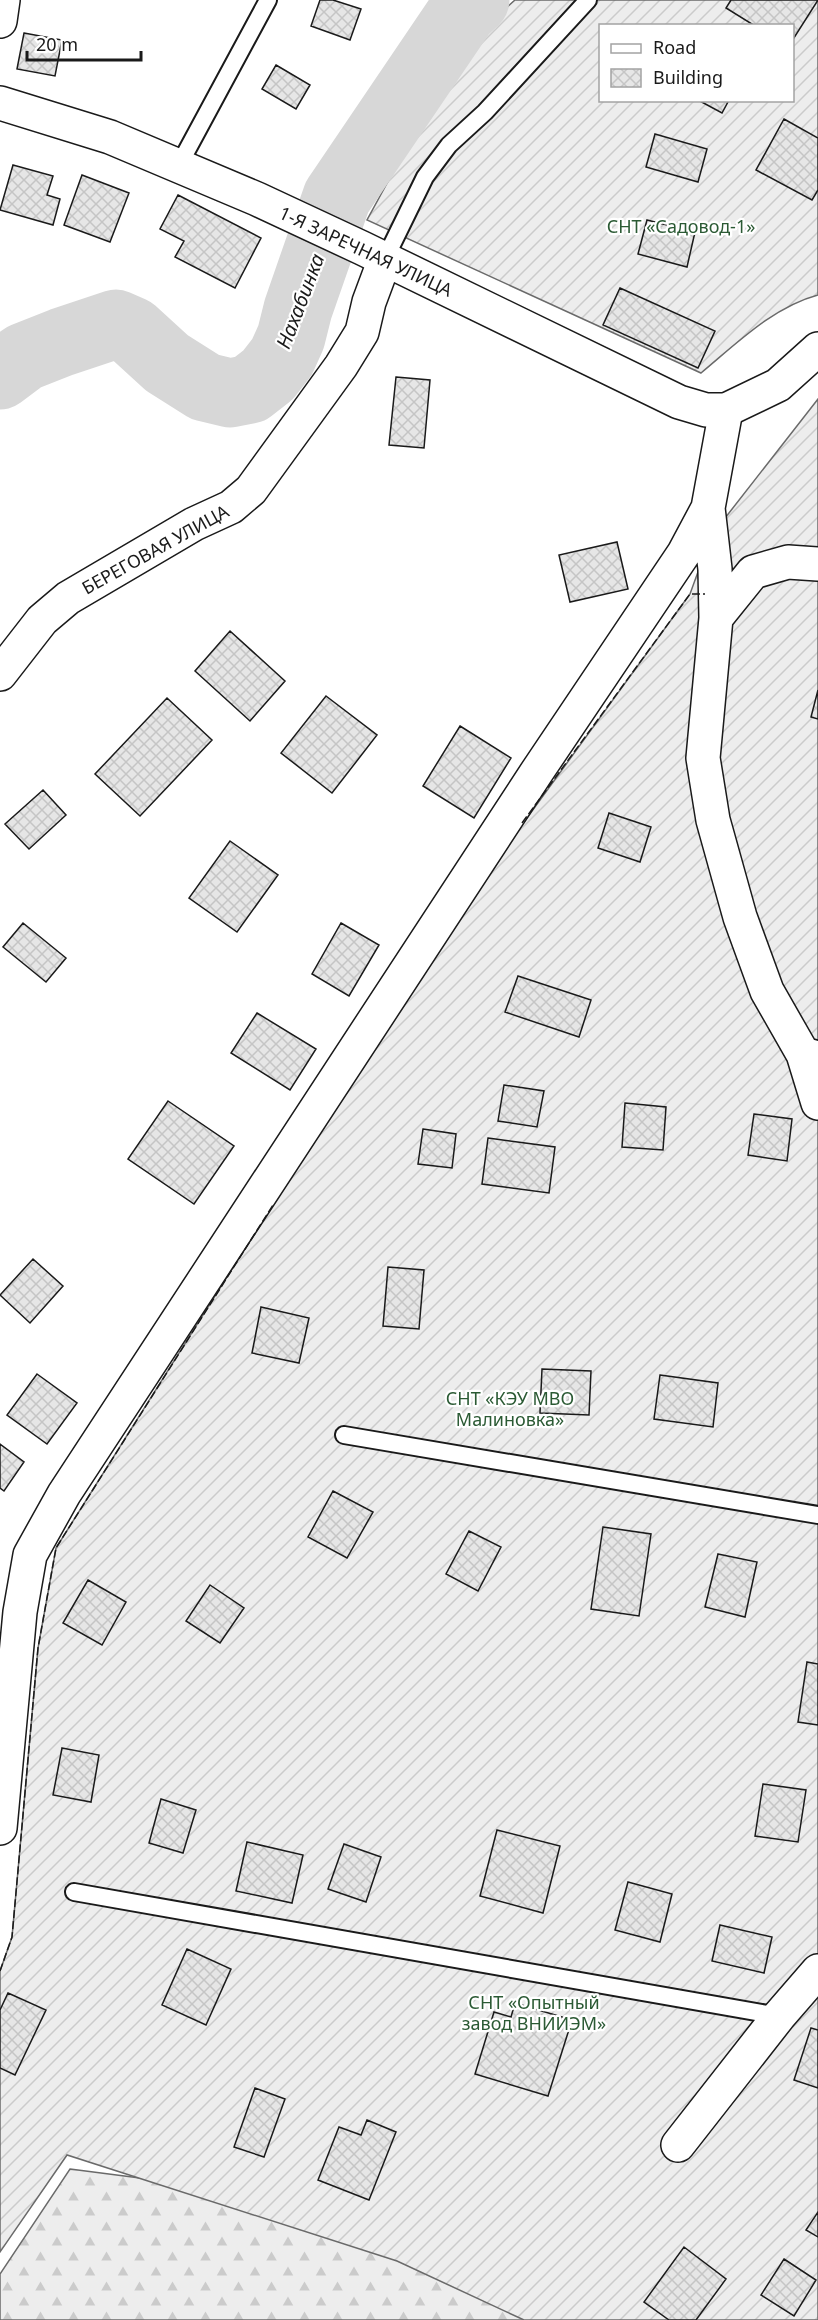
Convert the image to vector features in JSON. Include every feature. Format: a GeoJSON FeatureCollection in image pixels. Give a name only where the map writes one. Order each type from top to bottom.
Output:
{"type":"FeatureCollection","features":[{"type":"Feature","properties":{"kind":"street"},"geometry":{"type":"LineString","coordinates":[[0,21],[3,0]]}},
{"type":"Feature","properties":{"kind":"street","name":"1-Я ЗАРЕЧНАЯ УЛИЦА"},"geometry":{"type":"LineString","coordinates":[[0,103],[110,137],[179,165],[374,253],[679,402],[706,410],[726,410]]}},
{"type":"Feature","properties":{"kind":"street","name":"БЕРЕГОВАЯ УЛИЦА"},"geometry":{"type":"LineString","coordinates":[[0,674],[42,620],[69,598],[194,524],[231,507],[251,490],[362,332],[369,302],[374,253]]}},
{"type":"Feature","properties":{"kind":"street"},"geometry":{"type":"LineString","coordinates":[[0,1827],[20,1612],[30,1555],[77,1474],[525,789],[684,553],[708,508],[726,410],[778,385],[818,349]]}},
{"type":"Feature","properties":{"kind":"street"},"geometry":{"type":"LineString","coordinates":[[708,508],[716,569],[716,618],[703,758],[713,820],[740,917],[767,992],[810,1056],[818,1103]]}},
{"type":"Feature","properties":{"kind":"street"},"geometry":{"type":"LineString","coordinates":[[716,618],[753,572],[788,562],[818,564]]}},
{"type":"Feature","properties":{"kind":"street"},"geometry":{"type":"LineString","coordinates":[[678,2145],[779,2016],[818,1971]]}},
{"type":"Feature","properties":{"kind":"lane"},"geometry":{"type":"LineString","coordinates":[[179,165],[268,0]]}},
{"type":"Feature","properties":{"kind":"lane"},"geometry":{"type":"LineString","coordinates":[[374,253],[449,145],[485,112],[588,0]]}},
{"type":"Feature","properties":{"kind":"lane"},"geometry":{"type":"LineString","coordinates":[[344,1435],[818,1515]]}},
{"type":"Feature","properties":{"kind":"lane"},"geometry":{"type":"LineString","coordinates":[[74,1892],[779,2016]]}},
{"type":"Feature","properties":{"kind":"green space","name":"СНТ «Садовод-1»"},"geometry":{"type":"Polygon","coordinates":[[[515,0],[818,0],[818,295],[770,317],[701,373],[367,220],[415,132],[471,39],[515,0]]]}},
{"type":"Feature","properties":{"kind":"green space"},"geometry":{"type":"Polygon","coordinates":[[[818,399],[818,2320],[524,2320],[397,2261],[67,2155],[0,2252],[0,1971],[12,1937],[38,1648],[56,1548],[403,998],[508,844],[690,594],[711,536],[818,399]]]}},
{"type":"Feature","properties":{"kind":"green space"},"geometry":{"type":"Polygon","coordinates":[[[70,2169],[202,2186],[622,2320],[0,2320],[0,2274],[70,2169]]]}},
{"type":"Feature","properties":{"kind":"building"},"geometry":{"type":"Polygon","coordinates":[[[320,0],[333,0],[361,9],[350,40],[311,26],[320,0]]]}},
{"type":"Feature","properties":{"kind":"building"},"geometry":{"type":"Polygon","coordinates":[[[731,0],[818,0],[794,38],[794,24],[752,24],[726,8],[731,0]]]}},
{"type":"Feature","properties":{"kind":"building"},"geometry":{"type":"Polygon","coordinates":[[[24,33],[62,40],[55,76],[17,69],[24,33]]]}},
{"type":"Feature","properties":{"kind":"building"},"geometry":{"type":"Polygon","coordinates":[[[276,65],[310,85],[296,109],[262,89],[276,65]]]}},
{"type":"Feature","properties":{"kind":"building"},"geometry":{"type":"Polygon","coordinates":[[[702,102],[728,102],[722,113],[702,102]]]}},
{"type":"Feature","properties":{"kind":"building"},"geometry":{"type":"Polygon","coordinates":[[[784,119],[818,138],[818,190],[812,200],[756,170],[784,119]]]}},
{"type":"Feature","properties":{"kind":"building"},"geometry":{"type":"Polygon","coordinates":[[[655,134],[707,149],[698,182],[646,167],[655,134]]]}},
{"type":"Feature","properties":{"kind":"building"},"geometry":{"type":"Polygon","coordinates":[[[13,165],[53,176],[47,195],[60,199],[53,225],[0,210],[13,165]]]}},
{"type":"Feature","properties":{"kind":"building"},"geometry":{"type":"Polygon","coordinates":[[[82,175],[129,193],[110,242],[64,225],[82,175]]]}},
{"type":"Feature","properties":{"kind":"building"},"geometry":{"type":"Polygon","coordinates":[[[178,195],[261,238],[235,288],[175,257],[184,241],[160,229],[178,195]]]}},
{"type":"Feature","properties":{"kind":"building"},"geometry":{"type":"Polygon","coordinates":[[[647,220],[695,232],[687,267],[638,254],[647,220]]]}},
{"type":"Feature","properties":{"kind":"building"},"geometry":{"type":"Polygon","coordinates":[[[620,288],[715,331],[698,368],[603,325],[620,288]]]}},
{"type":"Feature","properties":{"kind":"building"},"geometry":{"type":"Polygon","coordinates":[[[396,377],[430,380],[424,448],[389,445],[396,377]]]}},
{"type":"Feature","properties":{"kind":"building"},"geometry":{"type":"Polygon","coordinates":[[[617,542],[628,589],[570,602],[559,555],[617,542]]]}},
{"type":"Feature","properties":{"kind":"building"},"geometry":{"type":"Polygon","coordinates":[[[230,631],[285,681],[250,721],[195,671],[230,631]]]}},
{"type":"Feature","properties":{"kind":"building"},"geometry":{"type":"Polygon","coordinates":[[[818,690],[818,719],[811,717],[818,690]]]}},
{"type":"Feature","properties":{"kind":"building"},"geometry":{"type":"Polygon","coordinates":[[[326,696],[377,735],[332,793],[281,753],[326,696]]]}},
{"type":"Feature","properties":{"kind":"building"},"geometry":{"type":"Polygon","coordinates":[[[167,698],[212,740],[140,816],[95,774],[167,698]]]}},
{"type":"Feature","properties":{"kind":"building"},"geometry":{"type":"Polygon","coordinates":[[[460,726],[511,758],[474,818],[423,786],[460,726]]]}},
{"type":"Feature","properties":{"kind":"building"},"geometry":{"type":"Polygon","coordinates":[[[43,790],[66,815],[29,849],[5,824],[43,790]]]}},
{"type":"Feature","properties":{"kind":"building"},"geometry":{"type":"Polygon","coordinates":[[[609,813],[651,827],[640,862],[598,848],[609,813]]]}},
{"type":"Feature","properties":{"kind":"building"},"geometry":{"type":"Polygon","coordinates":[[[230,841],[278,875],[237,932],[189,898],[230,841]]]}},
{"type":"Feature","properties":{"kind":"building"},"geometry":{"type":"Polygon","coordinates":[[[23,923],[66,958],[46,982],[3,947],[23,923]]]}},
{"type":"Feature","properties":{"kind":"building"},"geometry":{"type":"Polygon","coordinates":[[[341,923],[379,945],[349,996],[312,974],[341,923]]]}},
{"type":"Feature","properties":{"kind":"building"},"geometry":{"type":"Polygon","coordinates":[[[518,976],[591,1000],[579,1037],[505,1012],[518,976]]]}},
{"type":"Feature","properties":{"kind":"building"},"geometry":{"type":"Polygon","coordinates":[[[257,1013],[316,1049],[290,1090],[231,1053],[257,1013]]]}},
{"type":"Feature","properties":{"kind":"building"},"geometry":{"type":"Polygon","coordinates":[[[504,1085],[544,1091],[537,1127],[498,1121],[504,1085]]]}},
{"type":"Feature","properties":{"kind":"building"},"geometry":{"type":"Polygon","coordinates":[[[168,1101],[234,1146],[194,1204],[128,1159],[168,1101]]]}},
{"type":"Feature","properties":{"kind":"building"},"geometry":{"type":"Polygon","coordinates":[[[625,1103],[666,1107],[663,1150],[622,1147],[625,1103]]]}},
{"type":"Feature","properties":{"kind":"building"},"geometry":{"type":"Polygon","coordinates":[[[754,1114],[792,1119],[787,1161],[748,1155],[754,1114]]]}},
{"type":"Feature","properties":{"kind":"building"},"geometry":{"type":"Polygon","coordinates":[[[423,1129],[456,1134],[452,1168],[418,1164],[423,1129]]]}},
{"type":"Feature","properties":{"kind":"building"},"geometry":{"type":"Polygon","coordinates":[[[488,1138],[555,1147],[549,1193],[482,1184],[488,1138]]]}},
{"type":"Feature","properties":{"kind":"building"},"geometry":{"type":"Polygon","coordinates":[[[33,1259],[63,1286],[30,1323],[0,1295],[33,1259]]]}},
{"type":"Feature","properties":{"kind":"building"},"geometry":{"type":"Polygon","coordinates":[[[388,1267],[424,1270],[419,1329],[383,1326],[388,1267]]]}},
{"type":"Feature","properties":{"kind":"building"},"geometry":{"type":"Polygon","coordinates":[[[261,1307],[309,1318],[299,1363],[252,1353],[261,1307]]]}},
{"type":"Feature","properties":{"kind":"building"},"geometry":{"type":"Polygon","coordinates":[[[542,1369],[591,1371],[589,1415],[540,1413],[542,1369]]]}},
{"type":"Feature","properties":{"kind":"building"},"geometry":{"type":"Polygon","coordinates":[[[37,1374],[77,1403],[47,1444],[7,1415],[37,1374]]]}},
{"type":"Feature","properties":{"kind":"building"},"geometry":{"type":"Polygon","coordinates":[[[660,1375],[718,1383],[713,1427],[654,1419],[660,1375]]]}},
{"type":"Feature","properties":{"kind":"building"},"geometry":{"type":"Polygon","coordinates":[[[0,1444],[24,1462],[4,1491],[0,1488],[0,1444]]]}},
{"type":"Feature","properties":{"kind":"building"},"geometry":{"type":"Polygon","coordinates":[[[333,1491],[373,1512],[347,1558],[308,1537],[333,1491]]]}},
{"type":"Feature","properties":{"kind":"building"},"geometry":{"type":"Polygon","coordinates":[[[603,1527],[651,1534],[639,1616],[591,1609],[603,1527]]]}},
{"type":"Feature","properties":{"kind":"building"},"geometry":{"type":"Polygon","coordinates":[[[469,1531],[501,1547],[478,1591],[446,1574],[469,1531]]]}},
{"type":"Feature","properties":{"kind":"building"},"geometry":{"type":"Polygon","coordinates":[[[718,1554],[757,1562],[745,1617],[705,1607],[718,1554]]]}},
{"type":"Feature","properties":{"kind":"building"},"geometry":{"type":"Polygon","coordinates":[[[88,1580],[126,1602],[102,1645],[63,1623],[88,1580]]]}},
{"type":"Feature","properties":{"kind":"building"},"geometry":{"type":"Polygon","coordinates":[[[210,1585],[244,1608],[220,1643],[186,1621],[210,1585]]]}},
{"type":"Feature","properties":{"kind":"building"},"geometry":{"type":"Polygon","coordinates":[[[807,1662],[818,1664],[818,1725],[798,1722],[807,1662]]]}},
{"type":"Feature","properties":{"kind":"building"},"geometry":{"type":"Polygon","coordinates":[[[62,1748],[99,1755],[91,1802],[53,1795],[62,1748]]]}},
{"type":"Feature","properties":{"kind":"building"},"geometry":{"type":"Polygon","coordinates":[[[763,1784],[806,1790],[798,1842],[755,1836],[763,1784]]]}},
{"type":"Feature","properties":{"kind":"building"},"geometry":{"type":"Polygon","coordinates":[[[161,1799],[196,1810],[183,1853],[149,1843],[161,1799]]]}},
{"type":"Feature","properties":{"kind":"building"},"geometry":{"type":"Polygon","coordinates":[[[497,1830],[560,1846],[543,1913],[480,1896],[497,1830]]]}},
{"type":"Feature","properties":{"kind":"building"},"geometry":{"type":"Polygon","coordinates":[[[247,1842],[303,1855],[292,1903],[236,1891],[247,1842]]]}},
{"type":"Feature","properties":{"kind":"building"},"geometry":{"type":"Polygon","coordinates":[[[344,1844],[381,1857],[366,1902],[328,1889],[344,1844]]]}},
{"type":"Feature","properties":{"kind":"building"},"geometry":{"type":"Polygon","coordinates":[[[628,1882],[672,1894],[660,1942],[615,1930],[628,1882]]]}},
{"type":"Feature","properties":{"kind":"building"},"geometry":{"type":"Polygon","coordinates":[[[720,1925],[772,1937],[764,1973],[712,1961],[720,1925]]]}},
{"type":"Feature","properties":{"kind":"building"},"geometry":{"type":"Polygon","coordinates":[[[187,1949],[231,1969],[206,2025],[162,2005],[187,1949]]]}},
{"type":"Feature","properties":{"kind":"building"},"geometry":{"type":"Polygon","coordinates":[[[8,1993],[46,2010],[15,2075],[0,2068],[0,2010],[8,1993]]]}},
{"type":"Feature","properties":{"kind":"building"},"geometry":{"type":"Polygon","coordinates":[[[515,2003],[572,2020],[548,2096],[475,2074],[494,2012],[511,2017],[515,2003]]]}},
{"type":"Feature","properties":{"kind":"building"},"geometry":{"type":"Polygon","coordinates":[[[811,2028],[818,2030],[818,2088],[794,2080],[811,2028]]]}},
{"type":"Feature","properties":{"kind":"building"},"geometry":{"type":"Polygon","coordinates":[[[255,2088],[285,2099],[264,2157],[234,2147],[255,2088]]]}},
{"type":"Feature","properties":{"kind":"building"},"geometry":{"type":"Polygon","coordinates":[[[367,2120],[396,2132],[369,2200],[318,2180],[339,2127],[361,2135],[367,2120]]]}},
{"type":"Feature","properties":{"kind":"building"},"geometry":{"type":"Polygon","coordinates":[[[818,2212],[818,2237],[806,2230],[818,2212]]]}},
{"type":"Feature","properties":{"kind":"building"},"geometry":{"type":"Polygon","coordinates":[[[684,2247],[726,2279],[696,2320],[669,2320],[644,2302],[684,2247]]]}},
{"type":"Feature","properties":{"kind":"building"},"geometry":{"type":"Polygon","coordinates":[[[784,2259],[816,2280],[794,2316],[761,2295],[784,2259]]]}},
{"type":"Feature","properties":{"kind":"waterway","name":"Нахабинка"},"geometry":{"type":"LineString","coordinates":[[0,375],[24,357],[116,324],[132,331],[167,363],[205,387],[230,393],[250,389],[268,375],[282,357],[291,337],[298,309],[337,197],[463,11],[475,0]]}},
{"type":"Feature","properties":{"kind":"fence"},"geometry":{"type":"LineString","coordinates":[[522,823],[690,594],[705,594]]}},
{"type":"Feature","properties":{"kind":"fence"},"geometry":{"type":"LineString","coordinates":[[0,1971],[12,1937],[38,1648],[56,1548],[273,1205]]}},
{"type":"Feature","properties":{"kind":"park label","name":"СНТ «КЭУ МВО Малиновка»"},"geometry":{"type":"Point","coordinates":[510,1408]}},
{"type":"Feature","properties":{"kind":"park label","name":"СНТ «Опытный завод ВНИИЭМ»"},"geometry":{"type":"Point","coordinates":[534,2012]}}]}
